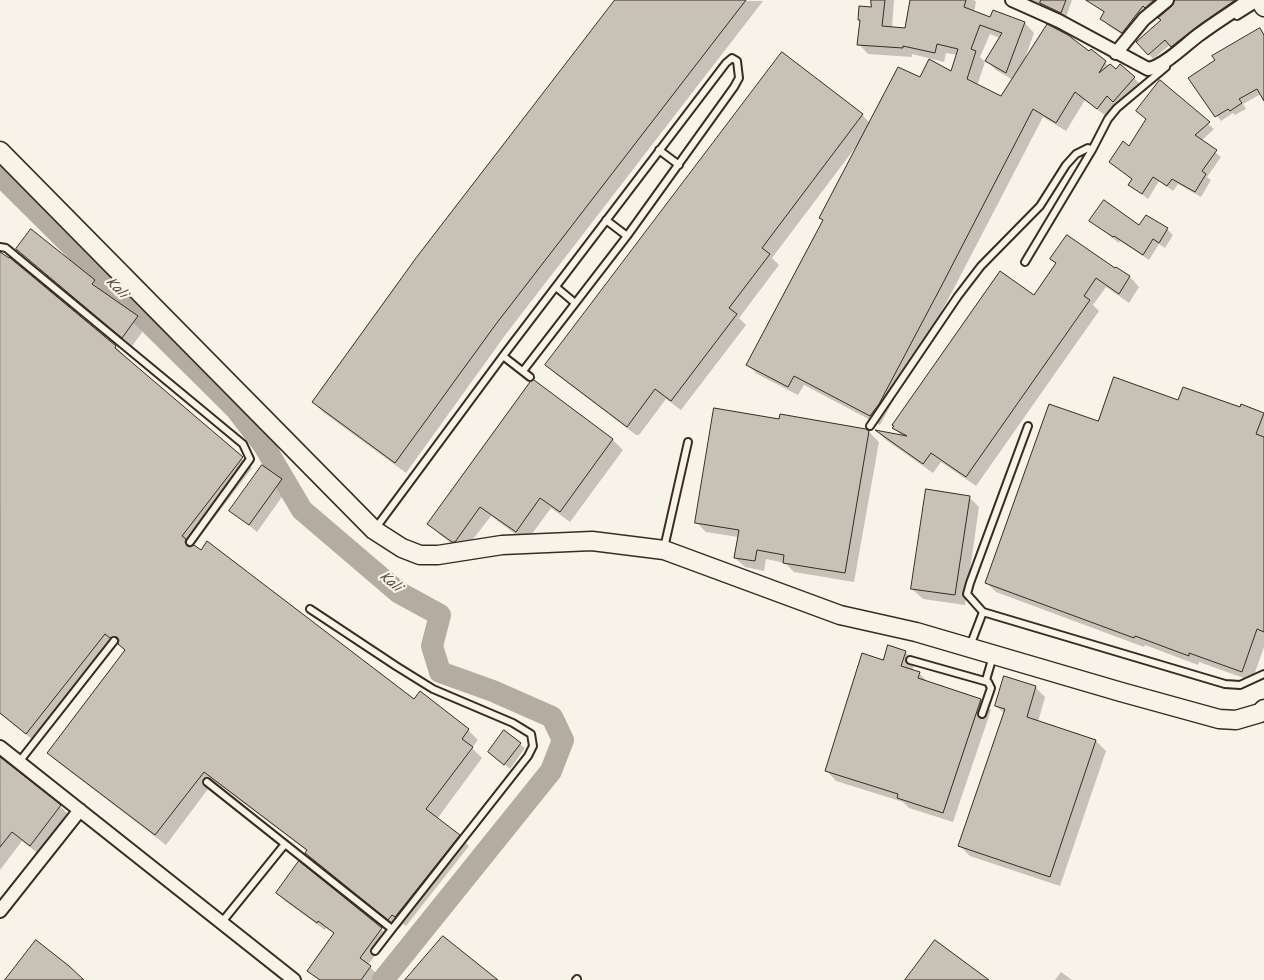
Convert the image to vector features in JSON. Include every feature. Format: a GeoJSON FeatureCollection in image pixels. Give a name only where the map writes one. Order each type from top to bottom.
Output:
{"type":"FeatureCollection","features":[{"type":"Feature","properties":{"kind":"street"},"geometry":{"type":"LineString","coordinates":[[1012,0],[1059,21],[1144,68],[1151,69],[1259,2]]}},
{"type":"Feature","properties":{"kind":"street"},"geometry":{"type":"LineString","coordinates":[[1116,53],[1144,19],[1167,0]]}},
{"type":"Feature","properties":{"kind":"street"},"geometry":{"type":"LineString","coordinates":[[0,151],[374,530],[402,548],[420,555],[438,555],[502,545],[592,541],[664,550],[840,615],[916,632],[1219,719],[1236,720],[1264,710]]}},
{"type":"Feature","properties":{"kind":"street"},"geometry":{"type":"LineString","coordinates":[[0,747],[294,980]]}},
{"type":"Feature","properties":{"kind":"street"},"geometry":{"type":"LineString","coordinates":[[0,911],[80,810]]}},
{"type":"Feature","properties":{"kind":"lane"},"geometry":{"type":"LineString","coordinates":[[1025,262],[1108,120],[1117,108],[1202,37],[1259,2]]}},
{"type":"Feature","properties":{"kind":"lane"},"geometry":{"type":"LineString","coordinates":[[374,530],[503,356],[726,63],[732,58],[737,61],[739,78],[734,87],[627,236],[523,371]]}},
{"type":"Feature","properties":{"kind":"lane"},"geometry":{"type":"LineString","coordinates":[[870,426],[958,296],[981,266],[1040,206],[1066,165],[1076,154],[1088,148],[1092,150]]}},
{"type":"Feature","properties":{"kind":"lane"},"geometry":{"type":"LineString","coordinates":[[659,150],[679,165]]}},
{"type":"Feature","properties":{"kind":"lane"},"geometry":{"type":"LineString","coordinates":[[606,220],[627,236]]}},
{"type":"Feature","properties":{"kind":"lane"},"geometry":{"type":"LineString","coordinates":[[0,247],[6,248],[243,444],[250,458],[190,542]]}},
{"type":"Feature","properties":{"kind":"lane"},"geometry":{"type":"LineString","coordinates":[[556,287],[575,303]]}},
{"type":"Feature","properties":{"kind":"lane"},"geometry":{"type":"LineString","coordinates":[[503,356],[530,377]]}},
{"type":"Feature","properties":{"kind":"lane"},"geometry":{"type":"LineString","coordinates":[[1028,426],[967,594],[983,612],[1225,684],[1240,685],[1264,674]]}},
{"type":"Feature","properties":{"kind":"lane"},"geometry":{"type":"LineString","coordinates":[[664,550],[688,442]]}},
{"type":"Feature","properties":{"kind":"lane"},"geometry":{"type":"LineString","coordinates":[[310,608],[433,689],[513,723],[531,734],[533,746],[528,756],[375,951]]}},
{"type":"Feature","properties":{"kind":"lane"},"geometry":{"type":"LineString","coordinates":[[970,647],[983,612]]}},
{"type":"Feature","properties":{"kind":"lane"},"geometry":{"type":"LineString","coordinates":[[19,762],[114,641]]}},
{"type":"Feature","properties":{"kind":"lane"},"geometry":{"type":"LineString","coordinates":[[986,680],[994,654]]}},
{"type":"Feature","properties":{"kind":"lane"},"geometry":{"type":"LineString","coordinates":[[910,660],[986,680],[991,686],[982,714]]}},
{"type":"Feature","properties":{"kind":"lane"},"geometry":{"type":"LineString","coordinates":[[207,782],[392,928]]}},
{"type":"Feature","properties":{"kind":"lane"},"geometry":{"type":"LineString","coordinates":[[222,922],[285,844]]}},
{"type":"Feature","properties":{"kind":"building"},"geometry":{"type":"Polygon","coordinates":[[[615,0],[746,0],[496,324],[395,463],[312,402],[416,258],[615,0]]]}},
{"type":"Feature","properties":{"kind":"building"},"geometry":{"type":"Polygon","coordinates":[[[871,0],[885,0],[882,26],[905,28],[910,0],[966,0],[964,7],[990,17],[993,10],[1025,22],[1006,73],[985,61],[1002,33],[980,25],[971,49],[976,51],[967,79],[1001,96],[1047,24],[1068,35],[1089,51],[1091,49],[1106,61],[1099,73],[1110,64],[1116,69],[1120,64],[1135,77],[1113,102],[1107,96],[1097,109],[1075,92],[1056,123],[1033,109],[879,404],[870,416],[794,376],[788,387],[746,365],[823,220],[819,218],[898,67],[920,77],[929,59],[951,71],[958,49],[937,44],[935,53],[903,46],[903,48],[857,45],[860,20],[858,20],[859,6],[871,7],[871,0]]]}},
{"type":"Feature","properties":{"kind":"building"},"geometry":{"type":"Polygon","coordinates":[[[1041,0],[1066,0],[1061,13],[1040,3],[1041,0]]]}},
{"type":"Feature","properties":{"kind":"building"},"geometry":{"type":"Polygon","coordinates":[[[1086,0],[1154,0],[1145,8],[1143,6],[1122,33],[1100,19],[1104,12],[1086,0]]]}},
{"type":"Feature","properties":{"kind":"building"},"geometry":{"type":"Polygon","coordinates":[[[1175,0],[1235,0],[1171,47],[1165,40],[1148,55],[1136,42],[1161,20],[1158,18],[1172,6],[1175,0]]]}},
{"type":"Feature","properties":{"kind":"building"},"geometry":{"type":"Polygon","coordinates":[[[1260,28],[1264,35],[1264,101],[1257,89],[1239,99],[1242,103],[1230,111],[1228,109],[1215,117],[1188,78],[1215,60],[1212,56],[1260,28]]]}},
{"type":"Feature","properties":{"kind":"building"},"geometry":{"type":"Polygon","coordinates":[[[782,52],[863,114],[762,248],[770,254],[729,308],[737,314],[671,401],[655,389],[627,427],[545,365],[782,52]]]}},
{"type":"Feature","properties":{"kind":"building"},"geometry":{"type":"Polygon","coordinates":[[[1160,80],[1210,122],[1195,135],[1217,150],[1202,171],[1206,174],[1195,192],[1172,179],[1167,186],[1153,177],[1142,194],[1128,185],[1132,179],[1109,162],[1123,141],[1129,146],[1146,119],[1136,111],[1160,80]]]}},
{"type":"Feature","properties":{"kind":"building"},"geometry":{"type":"Polygon","coordinates":[[[1104,200],[1139,225],[1146,215],[1168,228],[1159,243],[1153,239],[1143,255],[1089,221],[1104,200]]]}},
{"type":"Feature","properties":{"kind":"building"},"geometry":{"type":"Polygon","coordinates":[[[31,229],[95,280],[92,284],[138,316],[122,338],[16,249],[31,229]]]}},
{"type":"Feature","properties":{"kind":"building"},"geometry":{"type":"Polygon","coordinates":[[[1067,235],[1130,276],[1119,294],[1096,278],[1084,296],[1090,300],[966,477],[931,453],[923,464],[875,430],[907,436],[892,428],[894,426],[892,425],[1000,271],[1034,295],[1056,263],[1050,259],[1067,235]]]}},
{"type":"Feature","properties":{"kind":"building"},"geometry":{"type":"Polygon","coordinates":[[[0,252],[9,257],[116,346],[115,348],[243,457],[182,536],[186,539],[187,546],[194,545],[201,550],[207,541],[414,699],[420,691],[469,729],[462,739],[473,747],[426,809],[460,835],[395,917],[392,915],[388,920],[305,853],[307,850],[204,772],[155,835],[47,753],[125,650],[118,644],[119,640],[117,637],[110,638],[105,634],[26,734],[0,713],[0,252]]]}},
{"type":"Feature","properties":{"kind":"building"},"geometry":{"type":"Polygon","coordinates":[[[1114,377],[1178,400],[1183,387],[1240,407],[1241,404],[1264,413],[1256,434],[1264,437],[1264,632],[1257,629],[1242,672],[1189,653],[1189,656],[1135,636],[1134,638],[985,583],[1049,404],[1098,421],[1114,377]]]}},
{"type":"Feature","properties":{"kind":"building"},"geometry":{"type":"Polygon","coordinates":[[[534,380],[613,439],[560,512],[540,498],[516,532],[480,507],[455,542],[452,542],[427,524],[530,382],[534,380]]]}},
{"type":"Feature","properties":{"kind":"building"},"geometry":{"type":"Polygon","coordinates":[[[714,408],[779,419],[780,414],[869,431],[845,573],[783,563],[784,555],[757,550],[755,561],[734,558],[739,530],[695,523],[714,408]]]}},
{"type":"Feature","properties":{"kind":"building"},"geometry":{"type":"Polygon","coordinates":[[[262,465],[282,479],[249,525],[229,511],[262,465]]]}},
{"type":"Feature","properties":{"kind":"building"},"geometry":{"type":"Polygon","coordinates":[[[926,489],[970,496],[955,595],[911,589],[926,489]]]}},
{"type":"Feature","properties":{"kind":"building"},"geometry":{"type":"Polygon","coordinates":[[[888,645],[906,651],[901,666],[920,672],[918,678],[981,699],[943,813],[897,798],[898,794],[825,771],[862,653],[883,660],[888,645]]]}},
{"type":"Feature","properties":{"kind":"building"},"geometry":{"type":"Polygon","coordinates":[[[1004,676],[1036,686],[1027,717],[1096,740],[1050,877],[958,846],[1005,709],[995,706],[1004,676]]]}},
{"type":"Feature","properties":{"kind":"building"},"geometry":{"type":"Polygon","coordinates":[[[504,730],[521,743],[504,765],[488,752],[504,730]]]}},
{"type":"Feature","properties":{"kind":"building"},"geometry":{"type":"Polygon","coordinates":[[[0,757],[61,805],[30,846],[12,832],[0,847],[0,757]]]}},
{"type":"Feature","properties":{"kind":"building"},"geometry":{"type":"Polygon","coordinates":[[[299,861],[382,928],[360,958],[371,966],[361,980],[320,980],[307,971],[334,933],[276,893],[299,861]]]}},
{"type":"Feature","properties":{"kind":"building"},"geometry":{"type":"Polygon","coordinates":[[[443,936],[498,980],[405,980],[443,936]]]}},
{"type":"Feature","properties":{"kind":"building"},"geometry":{"type":"Polygon","coordinates":[[[36,940],[69,966],[84,980],[5,980],[36,940]]]}},
{"type":"Feature","properties":{"kind":"building"},"geometry":{"type":"Polygon","coordinates":[[[935,940],[989,980],[905,980],[935,940]]]}},
{"type":"Feature","properties":{"kind":"waterway","name":"Kali"},"geometry":{"type":"LineString","coordinates":[[0,175],[236,409],[263,444],[302,510],[398,592],[440,615],[432,646],[440,672],[493,691],[552,717],[563,740],[551,771],[383,980]]}}]}
